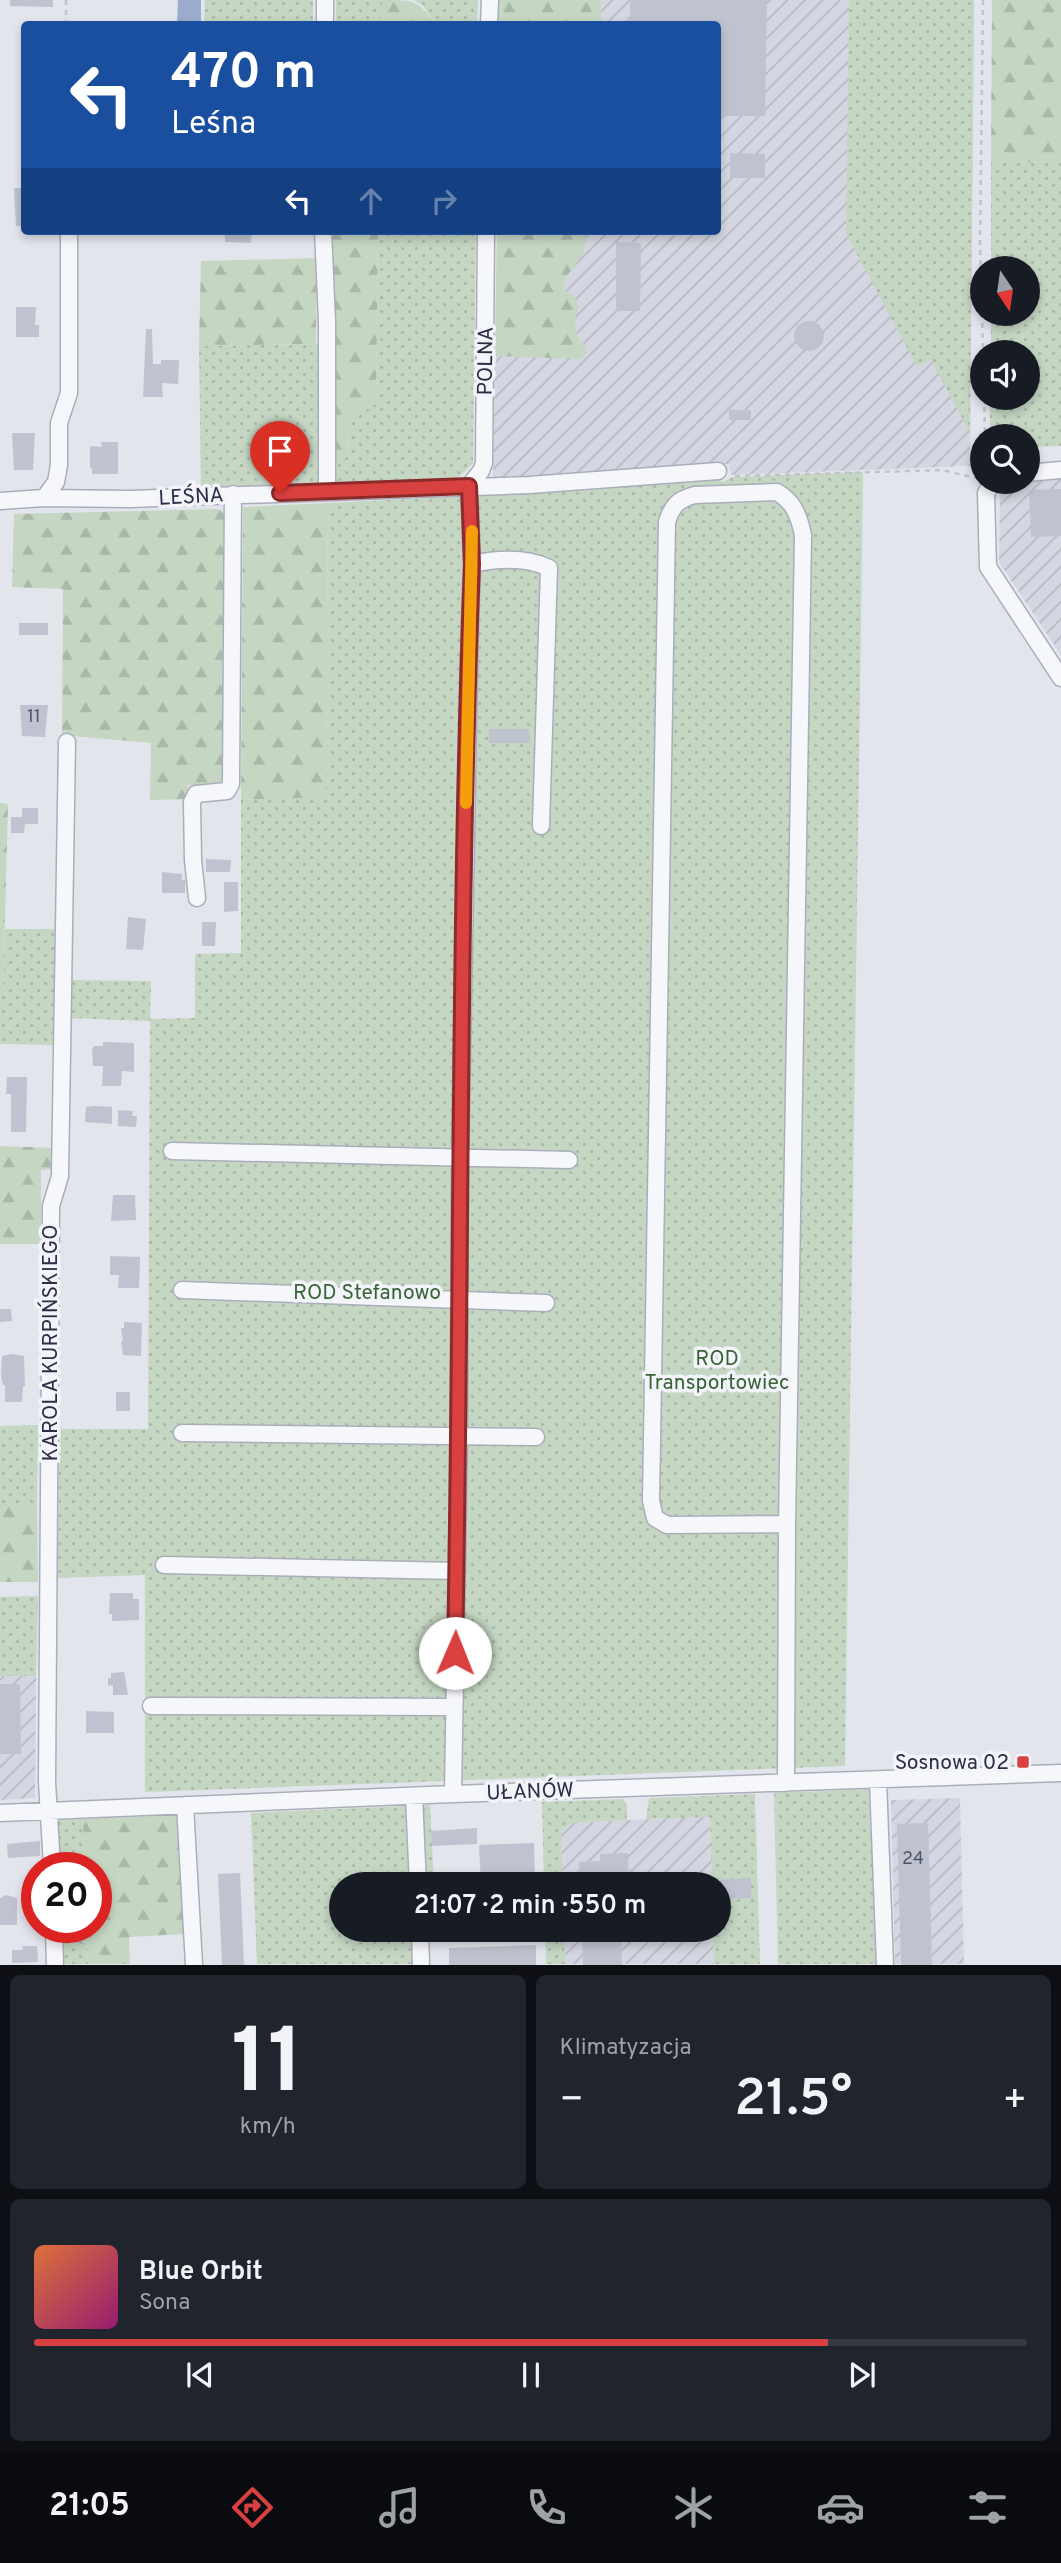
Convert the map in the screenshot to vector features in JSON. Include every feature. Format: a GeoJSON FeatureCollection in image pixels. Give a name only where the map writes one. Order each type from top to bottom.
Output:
{"type":"FeatureCollection","features":[{"type":"Feature","properties":{"kind":"street"},"geometry":{"type":"LineString","coordinates":[[325,21],[326,0]]}},
{"type":"Feature","properties":{"kind":"street"},"geometry":{"type":"LineString","coordinates":[[489,0],[489,21]]}},
{"type":"Feature","properties":{"kind":"street"},"geometry":{"type":"LineString","coordinates":[[44,498],[56,482],[59,465],[58,423],[69,393],[69,235]]}},
{"type":"Feature","properties":{"kind":"street"},"geometry":{"type":"LineString","coordinates":[[323,235],[327,321],[327,492]]}},
{"type":"Feature","properties":{"kind":"street","name":"POLNA"},"geometry":{"type":"LineString","coordinates":[[469,486],[484,463],[486,235]]}},
{"type":"Feature","properties":{"kind":"street"},"geometry":{"type":"LineString","coordinates":[[1040,472],[1061,470]]}},
{"type":"Feature","properties":{"kind":"street","name":"LEŚNA"},"geometry":{"type":"LineString","coordinates":[[0,501],[529,485],[718,471]]}},
{"type":"Feature","properties":{"kind":"street"},"geometry":{"type":"LineString","coordinates":[[453,1794],[460,1158],[472,564],[469,486]]}},
{"type":"Feature","properties":{"kind":"street"},"geometry":{"type":"LineString","coordinates":[[786,1783],[787,1524],[803,535],[795,508],[788,498],[777,492],[695,495],[673,505],[667,522],[651,1501],[655,1518],[667,1525],[787,1524]]}},
{"type":"Feature","properties":{"kind":"street"},"geometry":{"type":"LineString","coordinates":[[197,898],[192,803],[196,794],[227,790],[232,784],[233,494]]}},
{"type":"Feature","properties":{"kind":"street"},"geometry":{"type":"LineString","coordinates":[[986,494],[988,567],[1061,678]]}},
{"type":"Feature","properties":{"kind":"street"},"geometry":{"type":"LineString","coordinates":[[472,564],[493,559],[538,563],[549,568],[541,826]]}},
{"type":"Feature","properties":{"kind":"street","name":"KAROLA KURPIŃSKIEGO"},"geometry":{"type":"LineString","coordinates":[[51,1852],[49,1811],[51,1206],[60,1176],[67,741]]}},
{"type":"Feature","properties":{"kind":"street"},"geometry":{"type":"LineString","coordinates":[[172,1152],[569,1160]]}},
{"type":"Feature","properties":{"kind":"street"},"geometry":{"type":"LineString","coordinates":[[182,1290],[546,1303]]}},
{"type":"Feature","properties":{"kind":"street"},"geometry":{"type":"LineString","coordinates":[[182,1433],[536,1437]]}},
{"type":"Feature","properties":{"kind":"street"},"geometry":{"type":"LineString","coordinates":[[164,1566],[457,1571]]}},
{"type":"Feature","properties":{"kind":"street"},"geometry":{"type":"LineString","coordinates":[[151,1706],[454,1707]]}},
{"type":"Feature","properties":{"kind":"street","name":"UŁANÓW"},"geometry":{"type":"LineString","coordinates":[[0,1814],[453,1794],[1061,1773]]}},
{"type":"Feature","properties":{"kind":"street"},"geometry":{"type":"LineString","coordinates":[[878,1780],[885,1965]]}},
{"type":"Feature","properties":{"kind":"street"},"geometry":{"type":"LineString","coordinates":[[414,1796],[417,1872]]}},
{"type":"Feature","properties":{"kind":"street"},"geometry":{"type":"LineString","coordinates":[[185,1805],[194,1965]]}},
{"type":"Feature","properties":{"kind":"street"},"geometry":{"type":"LineString","coordinates":[[420,1942],[421,1965]]}},
{"type":"Feature","properties":{"kind":"street"},"geometry":{"type":"LineString","coordinates":[[54,1943],[55,1965]]}},
{"type":"Feature","properties":{"kind":"path"},"geometry":{"type":"LineString","coordinates":[[66,0],[66,21]]}},
{"type":"Feature","properties":{"kind":"path"},"geometry":{"type":"LineString","coordinates":[[980,256],[984,0]]}},
{"type":"Feature","properties":{"kind":"path"},"geometry":{"type":"LineString","coordinates":[[718,471],[727,476],[943,470],[970,477]]}},
{"type":"Feature","properties":{"kind":"shaded area"},"geometry":{"type":"Polygon","coordinates":[[[601,0],[974,0],[970,466],[731,475],[729,464],[597,474],[493,478],[497,235],[721,235],[721,21],[601,21],[601,0]]]}},
{"type":"Feature","properties":{"kind":"shaded area"},"geometry":{"type":"Polygon","coordinates":[[[1061,476],[1061,655],[999,562],[1000,494],[1040,494],[1040,477],[1061,476]]]}},
{"type":"Feature","properties":{"kind":"shaded area"},"geometry":{"type":"Polygon","coordinates":[[[0,1676],[36,1676],[35,1798],[0,1800],[0,1676]]]}},
{"type":"Feature","properties":{"kind":"shaded area"},"geometry":{"type":"Polygon","coordinates":[[[960,1798],[964,1964],[895,1964],[891,1800],[960,1798]]]}},
{"type":"Feature","properties":{"kind":"shaded area"},"geometry":{"type":"Polygon","coordinates":[[[710,1816],[712,1872],[563,1872],[561,1831],[571,1823],[710,1816]]]}},
{"type":"Feature","properties":{"kind":"shaded area"},"geometry":{"type":"Polygon","coordinates":[[[564,1942],[713,1942],[714,1964],[565,1964],[564,1942]]]}},
{"type":"Feature","properties":{"kind":"green space"},"geometry":{"type":"Polygon","coordinates":[[[205,0],[313,0],[313,21],[204,21],[205,0]]]}},
{"type":"Feature","properties":{"kind":"green space"},"geometry":{"type":"Polygon","coordinates":[[[336,0],[382,0],[381,21],[336,21],[336,0]]]}},
{"type":"Feature","properties":{"kind":"green space"},"geometry":{"type":"Polygon","coordinates":[[[382,0],[402,0],[419,6],[434,21],[381,21],[382,0]]]}},
{"type":"Feature","properties":{"kind":"green space"},"geometry":{"type":"Polygon","coordinates":[[[414,0],[478,0],[477,21],[435,21],[422,5],[414,0]]]}},
{"type":"Feature","properties":{"kind":"green space"},"geometry":{"type":"Polygon","coordinates":[[[499,0],[601,0],[601,21],[499,21],[499,0]]]}},
{"type":"Feature","properties":{"kind":"green space"},"geometry":{"type":"Polygon","coordinates":[[[849,0],[974,0],[970,433],[931,360],[917,366],[846,234],[849,0]]]}},
{"type":"Feature","properties":{"kind":"green space"},"geometry":{"type":"Polygon","coordinates":[[[992,0],[1061,0],[1061,163],[991,162],[992,0]]]}},
{"type":"Feature","properties":{"kind":"green space"},"geometry":{"type":"Polygon","coordinates":[[[991,162],[1061,163],[1061,446],[1040,447],[1040,424],[990,424],[990,410],[1040,410],[1040,340],[991,340],[991,326],[1040,326],[1040,256],[991,256],[991,162]]]}},
{"type":"Feature","properties":{"kind":"green space"},"geometry":{"type":"Polygon","coordinates":[[[333,235],[378,235],[376,407],[360,410],[351,419],[348,457],[339,458],[330,454],[333,235]]]}},
{"type":"Feature","properties":{"kind":"green space"},"geometry":{"type":"Polygon","coordinates":[[[378,235],[476,235],[473,463],[457,479],[330,486],[334,457],[348,457],[351,419],[360,410],[376,407],[378,235]]]}},
{"type":"Feature","properties":{"kind":"green space"},"geometry":{"type":"Polygon","coordinates":[[[497,235],[585,235],[583,253],[563,282],[565,290],[578,304],[576,331],[587,352],[580,359],[495,356],[497,235]]]}},
{"type":"Feature","properties":{"kind":"green space"},"geometry":{"type":"Polygon","coordinates":[[[317,258],[316,344],[199,346],[201,261],[317,258]]]}},
{"type":"Feature","properties":{"kind":"green space"},"geometry":{"type":"Polygon","coordinates":[[[324,344],[324,487],[201,491],[199,346],[324,344]]]}},
{"type":"Feature","properties":{"kind":"green space"},"geometry":{"type":"Polygon","coordinates":[[[863,472],[845,1766],[145,1792],[145,1575],[58,1578],[59,1429],[148,1429],[150,1021],[67,1018],[68,980],[151,981],[150,1019],[195,1018],[195,954],[241,953],[241,800],[326,797],[328,503],[597,490],[597,483],[711,477],[723,482],[732,477],[863,472]]]}},
{"type":"Feature","properties":{"kind":"green space"},"geometry":{"type":"Polygon","coordinates":[[[328,503],[326,797],[241,800],[243,507],[328,503]]]}},
{"type":"Feature","properties":{"kind":"green space"},"geometry":{"type":"Polygon","coordinates":[[[219,509],[228,517],[226,777],[219,785],[188,785],[187,799],[150,800],[151,743],[62,735],[63,589],[12,587],[14,514],[219,509]]]}},
{"type":"Feature","properties":{"kind":"green space"},"geometry":{"type":"Polygon","coordinates":[[[0,803],[8,804],[3,992],[0,992],[0,803]]]}},
{"type":"Feature","properties":{"kind":"green space"},"geometry":{"type":"Polygon","coordinates":[[[5,929],[58,929],[56,1045],[0,1044],[0,992],[3,992],[5,929]]]}},
{"type":"Feature","properties":{"kind":"green space"},"geometry":{"type":"Polygon","coordinates":[[[0,1146],[54,1148],[55,1169],[41,1170],[41,1244],[0,1244],[0,1146]]]}},
{"type":"Feature","properties":{"kind":"green space"},"geometry":{"type":"Polygon","coordinates":[[[38,1425],[37,1503],[0,1503],[0,1426],[38,1425]]]}},
{"type":"Feature","properties":{"kind":"green space"},"geometry":{"type":"Polygon","coordinates":[[[0,1503],[37,1503],[38,1582],[0,1582],[0,1503]]]}},
{"type":"Feature","properties":{"kind":"green space"},"geometry":{"type":"Polygon","coordinates":[[[38,1596],[36,1676],[0,1676],[0,1597],[38,1596]]]}},
{"type":"Feature","properties":{"kind":"green space"},"geometry":{"type":"Polygon","coordinates":[[[872,1789],[880,1964],[778,1964],[774,1793],[872,1789]]]}},
{"type":"Feature","properties":{"kind":"green space"},"geometry":{"type":"Polygon","coordinates":[[[755,1794],[760,1964],[714,1964],[713,1942],[731,1942],[731,1872],[712,1872],[710,1817],[646,1819],[649,1798],[755,1794]]]}},
{"type":"Feature","properties":{"kind":"green space"},"geometry":{"type":"Polygon","coordinates":[[[623,1799],[627,1805],[627,1820],[571,1823],[561,1831],[563,1872],[544,1872],[542,1802],[623,1799]]]}},
{"type":"Feature","properties":{"kind":"green space"},"geometry":{"type":"Polygon","coordinates":[[[430,1805],[433,1872],[422,1872],[419,1806],[430,1805]]]}},
{"type":"Feature","properties":{"kind":"green space"},"geometry":{"type":"Polygon","coordinates":[[[406,1806],[409,1872],[329,1872],[329,1942],[411,1942],[412,1964],[257,1964],[251,1813],[406,1806]]]}},
{"type":"Feature","properties":{"kind":"green space"},"geometry":{"type":"Polygon","coordinates":[[[178,1815],[184,1934],[129,1937],[130,1964],[88,1964],[87,1943],[112,1943],[112,1852],[84,1852],[83,1819],[178,1815]]]}},
{"type":"Feature","properties":{"kind":"green space"},"geometry":{"type":"Polygon","coordinates":[[[83,1819],[84,1852],[59,1852],[58,1820],[83,1819]]]}},
{"type":"Feature","properties":{"kind":"green space"},"geometry":{"type":"Polygon","coordinates":[[[545,1942],[564,1942],[565,1964],[546,1964],[545,1942]]]}},
{"type":"Feature","properties":{"kind":"green space"},"geometry":{"type":"Polygon","coordinates":[[[61,1943],[87,1943],[88,1964],[62,1964],[61,1943]]]}},
{"type":"Feature","properties":{"kind":"water"},"geometry":{"type":"Polygon","coordinates":[[[178,0],[201,0],[201,21],[177,21],[178,0]]]}},
{"type":"Feature","properties":{"kind":"building"},"geometry":{"type":"Polygon","coordinates":[[[10,0],[53,0],[53,7],[10,6],[10,0]]]}},
{"type":"Feature","properties":{"kind":"building"},"geometry":{"type":"Polygon","coordinates":[[[630,0],[767,0],[765,116],[721,116],[721,21],[630,21],[630,0]]]}},
{"type":"Feature","properties":{"kind":"building"},"geometry":{"type":"Polygon","coordinates":[[[730,153],[765,154],[765,178],[730,178],[730,153]]]}},
{"type":"Feature","properties":{"kind":"building"},"geometry":{"type":"Polygon","coordinates":[[[21,188],[21,226],[16,226],[14,189],[21,188]]]}},
{"type":"Feature","properties":{"kind":"building"},"geometry":{"type":"Polygon","coordinates":[[[225,235],[252,235],[251,243],[225,242],[225,235]]]}},
{"type":"Feature","properties":{"kind":"building"},"geometry":{"type":"Polygon","coordinates":[[[616,242],[641,243],[640,311],[616,311],[616,242]]]}},
{"type":"Feature","properties":{"kind":"building"},"geometry":{"type":"Polygon","coordinates":[[[16,307],[36,307],[35,325],[39,325],[39,337],[16,337],[16,307]]]}},
{"type":"Feature","properties":{"kind":"building"},"geometry":{"type":"Polygon","coordinates":[[[809,321],[820,325],[824,336],[820,347],[809,351],[798,347],[794,336],[798,325],[809,321]]]}},
{"type":"Feature","properties":{"kind":"building"},"geometry":{"type":"Polygon","coordinates":[[[146,329],[152,329],[153,364],[161,364],[161,360],[179,360],[178,384],[162,383],[163,397],[143,397],[146,329]]]}},
{"type":"Feature","properties":{"kind":"building"},"geometry":{"type":"Polygon","coordinates":[[[729,410],[751,410],[751,420],[729,420],[729,410]]]}},
{"type":"Feature","properties":{"kind":"building"},"geometry":{"type":"Polygon","coordinates":[[[12,433],[35,433],[33,470],[14,470],[12,433]]]}},
{"type":"Feature","properties":{"kind":"building"},"geometry":{"type":"Polygon","coordinates":[[[101,442],[118,442],[118,474],[92,474],[90,446],[102,447],[101,442]]]}},
{"type":"Feature","properties":{"kind":"building"},"geometry":{"type":"Polygon","coordinates":[[[1061,489],[1061,536],[1031,537],[1029,494],[1040,494],[1040,490],[1061,489]]]}},
{"type":"Feature","properties":{"kind":"building"},"geometry":{"type":"Polygon","coordinates":[[[19,623],[48,623],[48,635],[19,635],[19,623]]]}},
{"type":"Feature","properties":{"kind":"building"},"geometry":{"type":"Polygon","coordinates":[[[20,705],[48,705],[45,737],[22,736],[20,705]]]}},
{"type":"Feature","properties":{"kind":"building"},"geometry":{"type":"Polygon","coordinates":[[[489,729],[529,729],[530,743],[489,743],[489,729]]]}},
{"type":"Feature","properties":{"kind":"building"},"geometry":{"type":"Polygon","coordinates":[[[22,808],[38,808],[38,824],[25,824],[24,833],[11,833],[11,817],[22,817],[22,808]]]}},
{"type":"Feature","properties":{"kind":"building"},"geometry":{"type":"Polygon","coordinates":[[[206,859],[231,860],[230,872],[206,872],[206,859]]]}},
{"type":"Feature","properties":{"kind":"building"},"geometry":{"type":"Polygon","coordinates":[[[162,872],[182,874],[185,893],[162,893],[162,872]]]}},
{"type":"Feature","properties":{"kind":"building"},"geometry":{"type":"Polygon","coordinates":[[[224,882],[238,882],[238,911],[224,912],[224,882]]]}},
{"type":"Feature","properties":{"kind":"building"},"geometry":{"type":"Polygon","coordinates":[[[128,917],[146,919],[143,950],[126,949],[128,917]]]}},
{"type":"Feature","properties":{"kind":"building"},"geometry":{"type":"Polygon","coordinates":[[[202,922],[216,922],[215,946],[202,946],[202,922]]]}},
{"type":"Feature","properties":{"kind":"building"},"geometry":{"type":"Polygon","coordinates":[[[103,1042],[134,1043],[134,1072],[122,1071],[121,1086],[102,1086],[103,1066],[93,1066],[92,1049],[94,1046],[103,1046],[103,1042]]]}},
{"type":"Feature","properties":{"kind":"building"},"geometry":{"type":"Polygon","coordinates":[[[7,1077],[27,1077],[26,1132],[11,1132],[11,1094],[6,1094],[7,1077]]]}},
{"type":"Feature","properties":{"kind":"building"},"geometry":{"type":"Polygon","coordinates":[[[86,1107],[112,1107],[112,1124],[85,1122],[86,1107]]]}},
{"type":"Feature","properties":{"kind":"building"},"geometry":{"type":"Polygon","coordinates":[[[118,1110],[133,1111],[132,1116],[137,1116],[136,1127],[118,1126],[118,1110]]]}},
{"type":"Feature","properties":{"kind":"building"},"geometry":{"type":"Polygon","coordinates":[[[113,1195],[135,1195],[136,1220],[111,1221],[113,1195]]]}},
{"type":"Feature","properties":{"kind":"building"},"geometry":{"type":"Polygon","coordinates":[[[110,1256],[140,1257],[139,1288],[118,1288],[119,1275],[110,1275],[110,1256]]]}},
{"type":"Feature","properties":{"kind":"building"},"geometry":{"type":"Polygon","coordinates":[[[0,1309],[11,1309],[12,1321],[0,1322],[0,1309]]]}},
{"type":"Feature","properties":{"kind":"building"},"geometry":{"type":"Polygon","coordinates":[[[124,1322],[142,1323],[141,1356],[123,1355],[121,1328],[124,1328],[124,1322]]]}},
{"type":"Feature","properties":{"kind":"building"},"geometry":{"type":"Polygon","coordinates":[[[2,1356],[24,1356],[25,1386],[22,1402],[5,1402],[5,1385],[1,1376],[2,1356]]]}},
{"type":"Feature","properties":{"kind":"building"},"geometry":{"type":"Polygon","coordinates":[[[116,1392],[130,1392],[130,1411],[116,1411],[116,1392]]]}},
{"type":"Feature","properties":{"kind":"building"},"geometry":{"type":"Polygon","coordinates":[[[110,1593],[133,1593],[133,1599],[139,1599],[139,1620],[112,1621],[112,1614],[109,1614],[110,1593]]]}},
{"type":"Feature","properties":{"kind":"building"},"geometry":{"type":"Polygon","coordinates":[[[124,1672],[128,1695],[113,1695],[113,1685],[108,1686],[108,1678],[111,1678],[111,1673],[124,1672]]]}},
{"type":"Feature","properties":{"kind":"building"},"geometry":{"type":"Polygon","coordinates":[[[0,1684],[20,1684],[21,1754],[0,1754],[0,1684]]]}},
{"type":"Feature","properties":{"kind":"building"},"geometry":{"type":"Polygon","coordinates":[[[86,1711],[114,1712],[114,1733],[86,1733],[86,1711]]]}},
{"type":"Feature","properties":{"kind":"building"},"geometry":{"type":"Polygon","coordinates":[[[928,1823],[932,1965],[901,1965],[897,1824],[928,1823]]]}},
{"type":"Feature","properties":{"kind":"building"},"geometry":{"type":"Polygon","coordinates":[[[477,1828],[477,1844],[432,1846],[431,1831],[477,1828]]]}},
{"type":"Feature","properties":{"kind":"building"},"geometry":{"type":"Polygon","coordinates":[[[40,1841],[40,1852],[21,1852],[21,1857],[8,1858],[7,1844],[40,1841]]]}},
{"type":"Feature","properties":{"kind":"building"},"geometry":{"type":"Polygon","coordinates":[[[534,1843],[535,1872],[480,1872],[479,1845],[534,1843]]]}},
{"type":"Feature","properties":{"kind":"building"},"geometry":{"type":"Polygon","coordinates":[[[628,1853],[629,1872],[579,1872],[579,1862],[600,1861],[600,1854],[628,1853]]]}},
{"type":"Feature","properties":{"kind":"building"},"geometry":{"type":"Polygon","coordinates":[[[240,1873],[244,1965],[222,1965],[218,1874],[240,1873]]]}},
{"type":"Feature","properties":{"kind":"building"},"geometry":{"type":"Polygon","coordinates":[[[751,1878],[751,1898],[731,1899],[731,1879],[751,1878]]]}},
{"type":"Feature","properties":{"kind":"building"},"geometry":{"type":"Polygon","coordinates":[[[6,1895],[17,1898],[17,1925],[0,1925],[0,1898],[6,1895]]]}},
{"type":"Feature","properties":{"kind":"building"},"geometry":{"type":"Polygon","coordinates":[[[582,1942],[621,1942],[622,1965],[583,1965],[582,1942]]]}},
{"type":"Feature","properties":{"kind":"building"},"geometry":{"type":"Polygon","coordinates":[[[536,1945],[536,1965],[449,1965],[449,1948],[536,1945]]]}},
{"type":"Feature","properties":{"kind":"building"},"geometry":{"type":"Polygon","coordinates":[[[22,1946],[37,1946],[38,1962],[12,1963],[12,1950],[23,1950],[22,1946]]]}},
{"type":"Feature","properties":{"kind":"slow traffic"},"geometry":{"type":"LineString","coordinates":[[466,803],[472,531]]}},
{"type":"Feature","properties":{"kind":"place","name":"Sosnowa 02"},"geometry":{"type":"Point","coordinates":[1023,1762]}},
{"type":"Feature","properties":{"kind":"route"},"geometry":{"type":"LineString","coordinates":[[280,493],[469,486],[472,564],[460,1158],[455,1653]]}},
{"type":"Feature","properties":{"kind":"park label","name":"ROD Stefanowo"},"geometry":{"type":"Point","coordinates":[367,1292]}},
{"type":"Feature","properties":{"kind":"park label","name":"ROD Transportowiec"},"geometry":{"type":"Point","coordinates":[717,1370]}}]}
